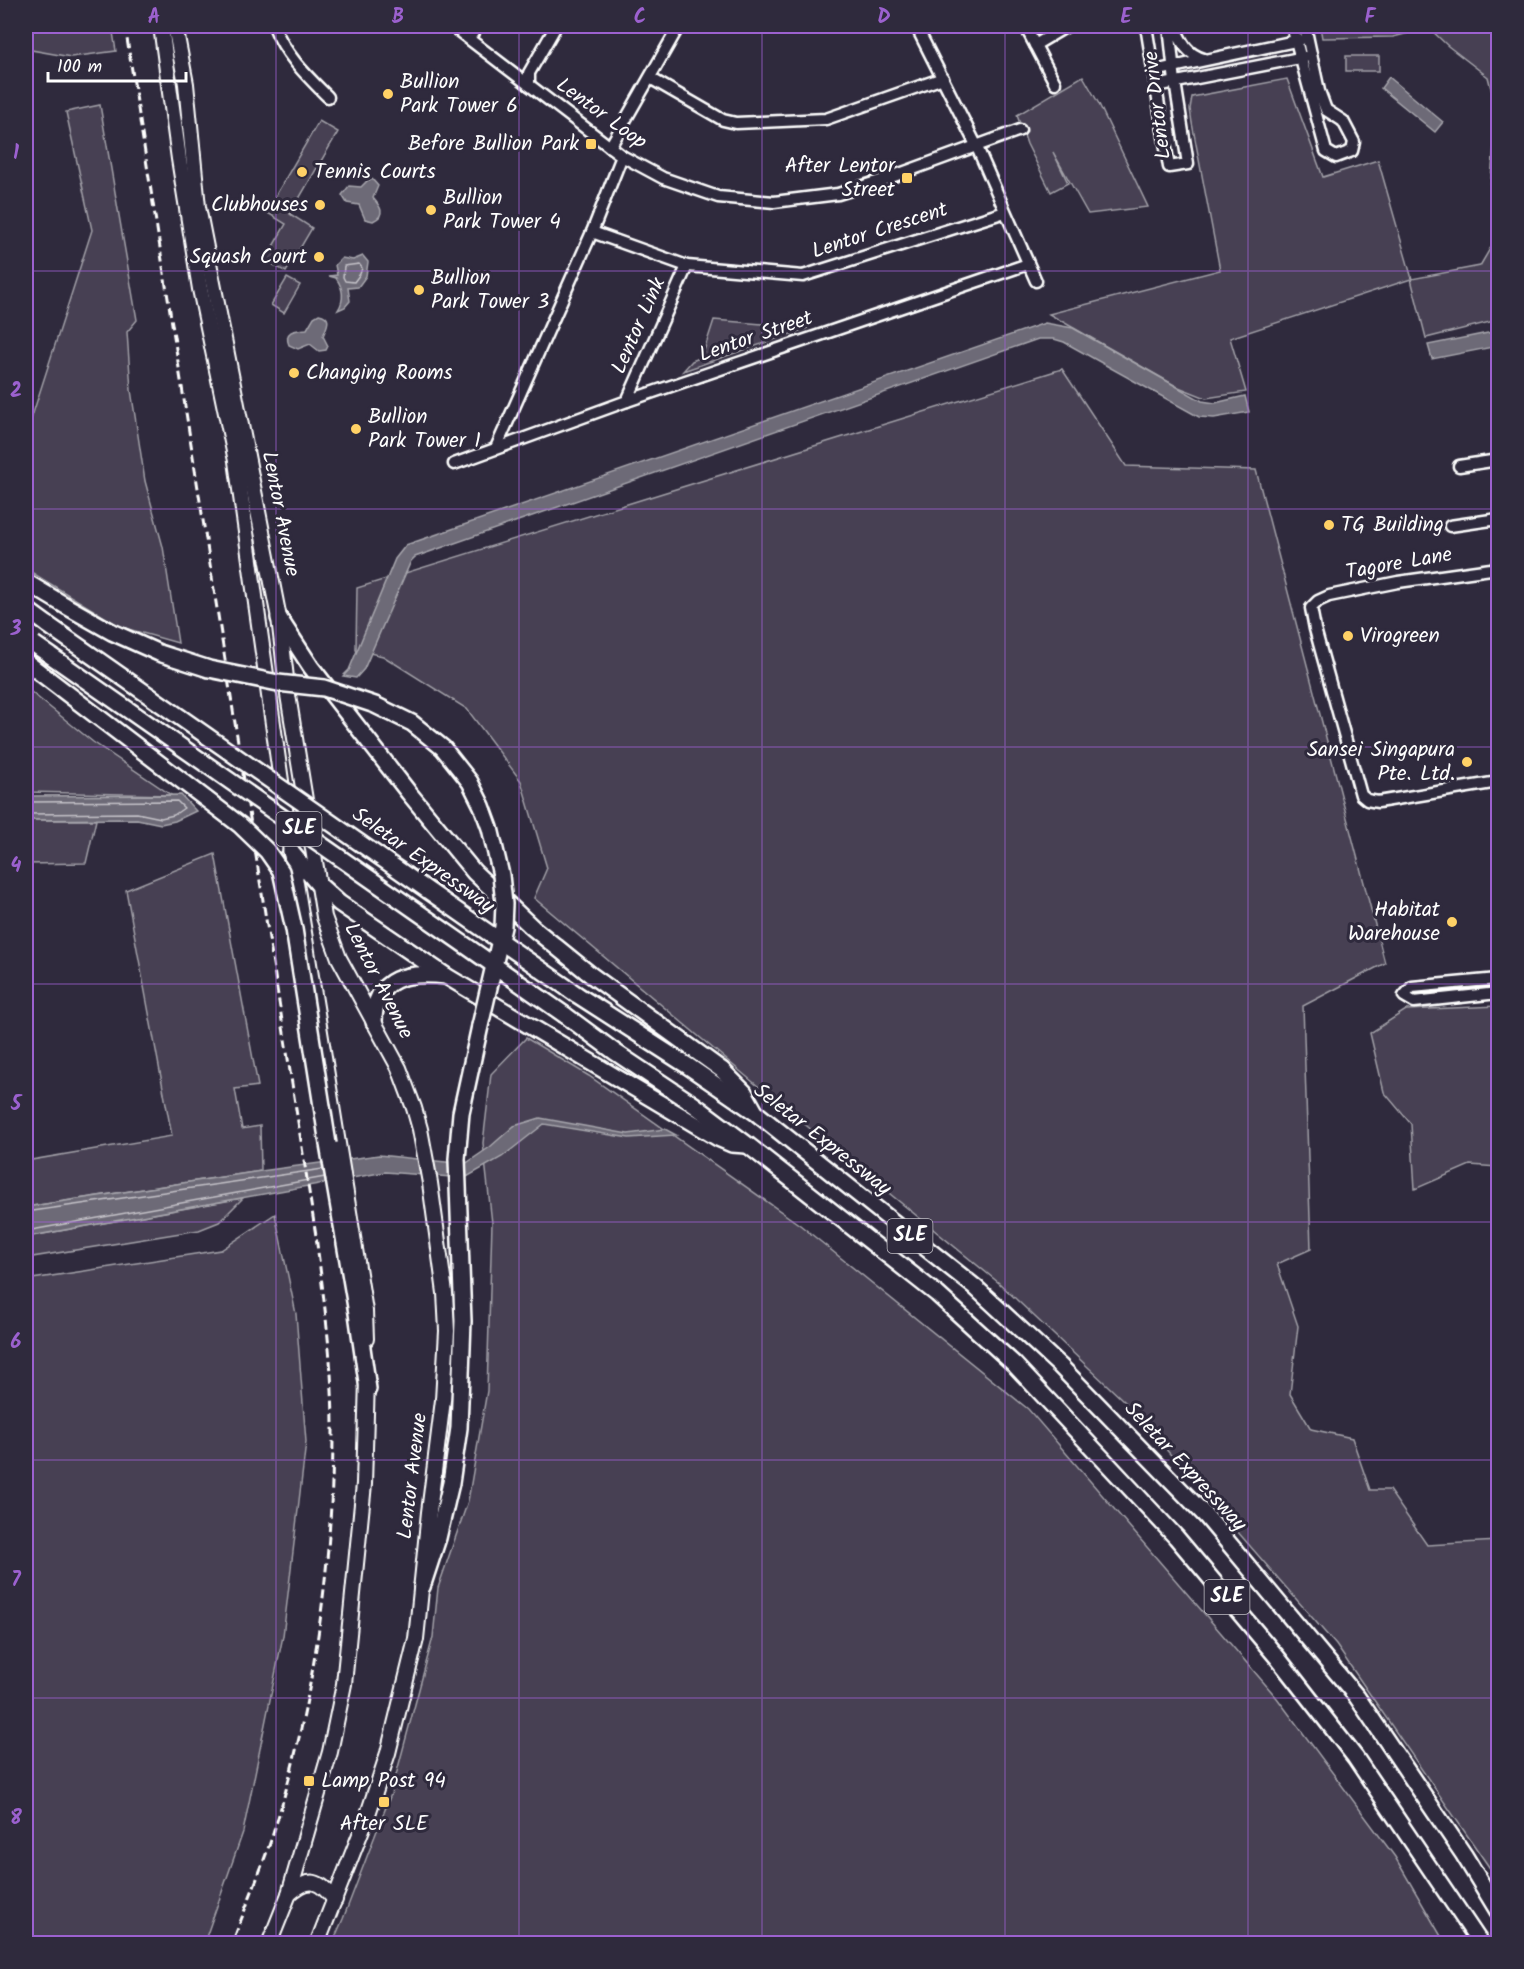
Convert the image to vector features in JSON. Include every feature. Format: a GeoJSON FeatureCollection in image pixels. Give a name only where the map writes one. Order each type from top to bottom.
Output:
{"type":"FeatureCollection","features":[{"type":"Feature","properties":{"kind":"highway"},"geometry":{"type":"LineString","coordinates":[[26,582],[112,632],[159,653],[220,671],[278,683],[324,688],[394,713],[430,735],[444,748],[465,776],[482,806],[490,828],[501,875],[504,904],[503,927],[471,1061],[459,1132],[457,1191],[463,1341],[459,1428],[451,1483],[438,1539],[422,1587]]}},
{"type":"Feature","properties":{"kind":"highway","name":"Seletar Expressway"},"geometry":{"type":"LineString","coordinates":[[26,609],[576,994],[755,1112],[975,1287],[1060,1366],[1206,1516],[1357,1697],[1464,1855],[1498,1911]]}},
{"type":"Feature","properties":{"kind":"highway"},"geometry":{"type":"LineString","coordinates":[[279,618],[311,667],[474,872],[533,927],[591,975],[722,1070],[744,1092],[755,1112]]}},
{"type":"Feature","properties":{"kind":"highway","name":"SLE"},"geometry":{"type":"LineString","coordinates":[[30,641],[615,1052],[693,1104],[937,1294],[1014,1364],[1176,1537],[1277,1657],[1355,1757],[1478,1941]]}},
{"type":"Feature","properties":{"kind":"highway"},"geometry":{"type":"LineString","coordinates":[[26,662],[240,825],[267,851],[281,871],[294,929],[341,1192],[368,1389]]}},
{"type":"Feature","properties":{"kind":"highway"},"geometry":{"type":"LineString","coordinates":[[291,852],[317,883],[339,903],[446,976],[718,1138],[732,1144],[749,1146]]}},
{"type":"Feature","properties":{"kind":"highway"},"geometry":{"type":"LineString","coordinates":[[374,1022],[378,998],[389,984],[407,975],[446,976]]}},
{"type":"Feature","properties":{"kind":"main road","name":"Lentor Avenue"},"geometry":{"type":"LineString","coordinates":[[161,26],[198,279],[237,461],[291,852],[338,1146],[341,1192]]}},
{"type":"Feature","properties":{"kind":"main road","name":"Lentor Avenue"},"geometry":{"type":"LineString","coordinates":[[175,26],[186,84],[198,207],[219,303],[279,618],[288,695],[324,917],[332,941],[399,1068],[420,1129],[440,1256],[447,1331],[443,1400],[416,1639],[394,1732],[368,1815],[317,1944]]}},
{"type":"Feature","properties":{"kind":"main road"},"geometry":{"type":"LineString","coordinates":[[268,696],[288,695]]}},
{"type":"Feature","properties":{"kind":"main road"},"geometry":{"type":"LineString","coordinates":[[269,1944],[290,1894],[330,1752],[344,1683],[364,1484],[368,1389]]}},
{"type":"Feature","properties":{"kind":"main road"},"geometry":{"type":"LineString","coordinates":[[290,1894],[301,1884],[318,1883],[335,1900]]}},
{"type":"Feature","properties":{"kind":"street"},"geometry":{"type":"LineString","coordinates":[[274,26],[288,53],[328,97]]}},
{"type":"Feature","properties":{"kind":"street","name":"Lentor Loop"},"geometry":{"type":"LineString","coordinates":[[452,26],[524,75],[529,85],[622,156],[663,178],[718,197],[774,202],[838,194],[1020,130]]}},
{"type":"Feature","properties":{"kind":"street"},"geometry":{"type":"LineString","coordinates":[[469,38],[478,26]]}},
{"type":"Feature","properties":{"kind":"street"},"geometry":{"type":"LineString","coordinates":[[524,75],[556,26]]}},
{"type":"Feature","properties":{"kind":"street"},"geometry":{"type":"LineString","coordinates":[[610,147],[679,26]]}},
{"type":"Feature","properties":{"kind":"street"},"geometry":{"type":"LineString","coordinates":[[916,26],[976,146],[1036,281]]}},
{"type":"Feature","properties":{"kind":"street"},"geometry":{"type":"LineString","coordinates":[[1025,26],[1055,83]]}},
{"type":"Feature","properties":{"kind":"street"},"geometry":{"type":"LineString","coordinates":[[1035,45],[1067,26]]}},
{"type":"Feature","properties":{"kind":"street","name":"Lentor Drive"},"geometry":{"type":"LineString","coordinates":[[1146,26],[1169,167],[1188,165],[1169,26]]}},
{"type":"Feature","properties":{"kind":"street"},"geometry":{"type":"LineString","coordinates":[[1174,26],[1181,41],[1194,56],[1208,60]]}},
{"type":"Feature","properties":{"kind":"street"},"geometry":{"type":"LineString","coordinates":[[1292,26],[1295,41],[1305,57],[1326,110],[1343,121],[1354,141],[1352,151],[1336,157],[1326,151],[1305,57],[1305,26]]}},
{"type":"Feature","properties":{"kind":"street"},"geometry":{"type":"LineString","coordinates":[[1154,71],[1306,38]]}},
{"type":"Feature","properties":{"kind":"street"},"geometry":{"type":"LineString","coordinates":[[1156,86],[1305,57]]}},
{"type":"Feature","properties":{"kind":"street"},"geometry":{"type":"LineString","coordinates":[[650,78],[723,120],[736,123],[826,119],[943,78]]}},
{"type":"Feature","properties":{"kind":"street"},"geometry":{"type":"LineString","coordinates":[[496,448],[592,232],[622,156]]}},
{"type":"Feature","properties":{"kind":"street","name":"Lentor Crescent"},"geometry":{"type":"LineString","coordinates":[[592,232],[687,266],[803,276],[1005,212]]}},
{"type":"Feature","properties":{"kind":"street","name":"Lentor Street"},"geometry":{"type":"LineString","coordinates":[[454,465],[627,401],[1028,264]]}},
{"type":"Feature","properties":{"kind":"street","name":"Lentor Link"},"geometry":{"type":"LineString","coordinates":[[627,401],[687,266]]}},
{"type":"Feature","properties":{"kind":"street"},"geometry":{"type":"LineString","coordinates":[[1459,466],[1498,460]]}},
{"type":"Feature","properties":{"kind":"street","name":"Tagore Lane"},"geometry":{"type":"LineString","coordinates":[[1450,526],[1498,519]]}},
{"type":"Feature","properties":{"kind":"street","name":"Tagore Lane"},"geometry":{"type":"LineString","coordinates":[[1498,568],[1398,582],[1329,596],[1311,608],[1360,795],[1367,800],[1378,802],[1498,782]]}},
{"type":"Feature","properties":{"kind":"street"},"geometry":{"type":"LineString","coordinates":[[1498,979],[1412,987],[1404,996],[1414,1002],[1498,993]]}},
{"type":"Feature","properties":{"kind":"shaded area"},"geometry":{"type":"Polygon","coordinates":[[[26,26],[112,26],[116,51],[71,57],[26,49],[26,26]]]}},
{"type":"Feature","properties":{"kind":"shaded area"},"geometry":{"type":"Polygon","coordinates":[[[1320,26],[1498,26],[1498,218],[1490,190],[1497,111],[1488,77],[1429,28],[1393,37],[1322,38],[1320,26]]]}},
{"type":"Feature","properties":{"kind":"shaded area"},"geometry":{"type":"Polygon","coordinates":[[[1346,56],[1379,56],[1379,71],[1346,71],[1346,56]]]}},
{"type":"Feature","properties":{"kind":"shaded area"},"geometry":{"type":"Polygon","coordinates":[[[1083,76],[1099,104],[1148,207],[1088,214],[1053,152],[1068,183],[1051,192],[1027,144],[1017,115],[1083,76]]]}},
{"type":"Feature","properties":{"kind":"shaded area"},"geometry":{"type":"Polygon","coordinates":[[[1287,79],[1323,177],[1378,160],[1412,279],[1480,266],[1498,235],[1498,320],[1426,338],[1411,279],[1230,338],[1246,392],[1206,398],[1176,386],[1049,314],[1220,270],[1192,123],[1190,109],[1192,97],[1287,79]]]}},
{"type":"Feature","properties":{"kind":"shaded area"},"geometry":{"type":"Polygon","coordinates":[[[100,105],[137,320],[127,332],[131,390],[145,481],[163,547],[178,643],[121,627],[26,569],[26,435],[92,230],[66,112],[100,105]]]}},
{"type":"Feature","properties":{"kind":"shaded area","name":"Tennis Courts"},"geometry":{"type":"Polygon","coordinates":[[[319,121],[338,132],[290,214],[312,228],[286,272],[265,260],[286,224],[266,212],[319,121]]]}},
{"type":"Feature","properties":{"kind":"shaded area"},"geometry":{"type":"Polygon","coordinates":[[[287,278],[300,285],[284,313],[271,305],[287,278]]]}},
{"type":"Feature","properties":{"kind":"shaded area"},"geometry":{"type":"Polygon","coordinates":[[[714,320],[808,328],[683,371],[692,361],[702,357],[714,320]]]}},
{"type":"Feature","properties":{"kind":"shaded area"},"geometry":{"type":"Polygon","coordinates":[[[1062,369],[1126,466],[1256,470],[1385,963],[1303,1006],[1311,1249],[1277,1264],[1298,1326],[1290,1394],[1311,1429],[1352,1438],[1370,1490],[1389,1490],[1427,1545],[1498,1541],[1498,1880],[1336,1645],[1124,1401],[999,1283],[753,1082],[534,898],[547,868],[521,781],[467,709],[383,656],[356,650],[357,588],[1062,369]]]}},
{"type":"Feature","properties":{"kind":"shaded area"},"geometry":{"type":"Polygon","coordinates":[[[26,688],[93,742],[171,795],[26,792],[26,688]]]}},
{"type":"Feature","properties":{"kind":"shaded area"},"geometry":{"type":"Polygon","coordinates":[[[26,820],[96,820],[86,863],[26,864],[26,820]]]}},
{"type":"Feature","properties":{"kind":"shaded area"},"geometry":{"type":"Polygon","coordinates":[[[215,854],[258,1086],[235,1089],[242,1129],[260,1126],[261,1171],[26,1207],[26,1161],[172,1136],[126,890],[215,854]]]}},
{"type":"Feature","properties":{"kind":"shaded area"},"geometry":{"type":"Polygon","coordinates":[[[1498,1006],[1498,1167],[1470,1165],[1415,1189],[1411,1124],[1384,1092],[1370,1033],[1406,1010],[1498,1006]]]}},
{"type":"Feature","properties":{"kind":"shaded area"},"geometry":{"type":"Polygon","coordinates":[[[526,1038],[589,1076],[800,1225],[1028,1409],[1277,1698],[1395,1857],[1445,1943],[332,1944],[391,1794],[433,1637],[438,1588],[468,1501],[487,1391],[492,1223],[483,1143],[491,1074],[526,1038]]]}},
{"type":"Feature","properties":{"kind":"shaded area"},"geometry":{"type":"Polygon","coordinates":[[[243,1198],[219,1222],[199,1230],[26,1258],[26,1237],[243,1198]]]}},
{"type":"Feature","properties":{"kind":"shaded area"},"geometry":{"type":"Polygon","coordinates":[[[275,1214],[296,1314],[306,1442],[283,1636],[243,1832],[204,1943],[26,1943],[26,1280],[221,1250],[275,1214]]]}},
{"type":"Feature","properties":{"kind":"water"},"geometry":{"type":"Polygon","coordinates":[[[1389,77],[1443,122],[1435,132],[1381,88],[1389,77]]]}},
{"type":"Feature","properties":{"kind":"water"},"geometry":{"type":"Polygon","coordinates":[[[372,179],[378,186],[373,198],[381,210],[380,216],[373,221],[365,219],[359,205],[347,203],[342,195],[349,186],[361,187],[372,179]]]}},
{"type":"Feature","properties":{"kind":"water"},"geometry":{"type":"Polygon","coordinates":[[[363,256],[368,262],[366,276],[358,287],[348,288],[350,301],[338,310],[342,302],[342,290],[336,278],[329,276],[337,275],[335,265],[342,258],[353,260],[363,256]]]}},
{"type":"Feature","properties":{"kind":"water"},"geometry":{"type":"Polygon","coordinates":[[[319,314],[324,315],[328,320],[323,336],[328,346],[326,350],[319,351],[310,344],[298,349],[289,345],[289,334],[307,329],[314,317],[319,314]]]}},
{"type":"Feature","properties":{"kind":"water"},"geometry":{"type":"Polygon","coordinates":[[[1045,323],[1073,328],[1202,401],[1215,403],[1245,396],[1249,412],[1214,418],[1199,417],[1064,342],[1054,339],[1038,339],[415,557],[411,561],[364,669],[356,678],[343,676],[349,670],[395,559],[406,545],[1045,323]]]}},
{"type":"Feature","properties":{"kind":"water"},"geometry":{"type":"Polygon","coordinates":[[[1498,331],[1498,346],[1432,359],[1428,345],[1498,331]]]}},
{"type":"Feature","properties":{"kind":"water"},"geometry":{"type":"Polygon","coordinates":[[[181,795],[196,811],[175,821],[161,824],[137,819],[26,820],[26,796],[181,795]]]}},
{"type":"Feature","properties":{"kind":"water"},"geometry":{"type":"Polygon","coordinates":[[[540,1118],[628,1134],[665,1129],[676,1135],[629,1138],[544,1124],[502,1157],[465,1178],[385,1172],[26,1237],[26,1207],[379,1155],[465,1164],[490,1147],[514,1126],[540,1118]]]}},
{"type":"Feature","properties":{"kind":"railway"},"geometry":{"type":"LineString","coordinates":[[125,26],[316,1236],[328,1333],[331,1381],[333,1430],[329,1533],[325,1584],[309,1688],[299,1738],[272,1837],[232,1944]]}},
{"type":"Feature","properties":{"kind":"place","name":"Bullion Park Tower 6"},"geometry":{"type":"Point","coordinates":[388,94]}},
{"type":"Feature","properties":{"kind":"place","name":"Before Bullion Park"},"geometry":{"type":"Point","coordinates":[591,144]}},
{"type":"Feature","properties":{"kind":"place","name":"Tennis Courts"},"geometry":{"type":"Point","coordinates":[302,172]}},
{"type":"Feature","properties":{"kind":"place","name":"After Lentor Street"},"geometry":{"type":"Point","coordinates":[907,178]}},
{"type":"Feature","properties":{"kind":"place","name":"Clubhouses"},"geometry":{"type":"Point","coordinates":[320,205]}},
{"type":"Feature","properties":{"kind":"place","name":"Bullion Park Tower 4"},"geometry":{"type":"Point","coordinates":[431,210]}},
{"type":"Feature","properties":{"kind":"place","name":"Squash Court"},"geometry":{"type":"Point","coordinates":[319,257]}},
{"type":"Feature","properties":{"kind":"place","name":"Bullion Park Tower 3"},"geometry":{"type":"Point","coordinates":[419,290]}},
{"type":"Feature","properties":{"kind":"place","name":"Changing Rooms"},"geometry":{"type":"Point","coordinates":[294,373]}},
{"type":"Feature","properties":{"kind":"place","name":"Bullion Park Tower 1"},"geometry":{"type":"Point","coordinates":[356,429]}},
{"type":"Feature","properties":{"kind":"place","name":"TG Building"},"geometry":{"type":"Point","coordinates":[1329,525]}},
{"type":"Feature","properties":{"kind":"place","name":"Virogreen"},"geometry":{"type":"Point","coordinates":[1348,636]}},
{"type":"Feature","properties":{"kind":"place","name":"Sansei Singapura Pte. Ltd."},"geometry":{"type":"Point","coordinates":[1467,762]}},
{"type":"Feature","properties":{"kind":"place","name":"Habitat Warehouse"},"geometry":{"type":"Point","coordinates":[1452,922]}},
{"type":"Feature","properties":{"kind":"place","name":"Lamp Post 94"},"geometry":{"type":"Point","coordinates":[309,1781]}},
{"type":"Feature","properties":{"kind":"place","name":"After SLE"},"geometry":{"type":"Point","coordinates":[384,1802]}}]}
